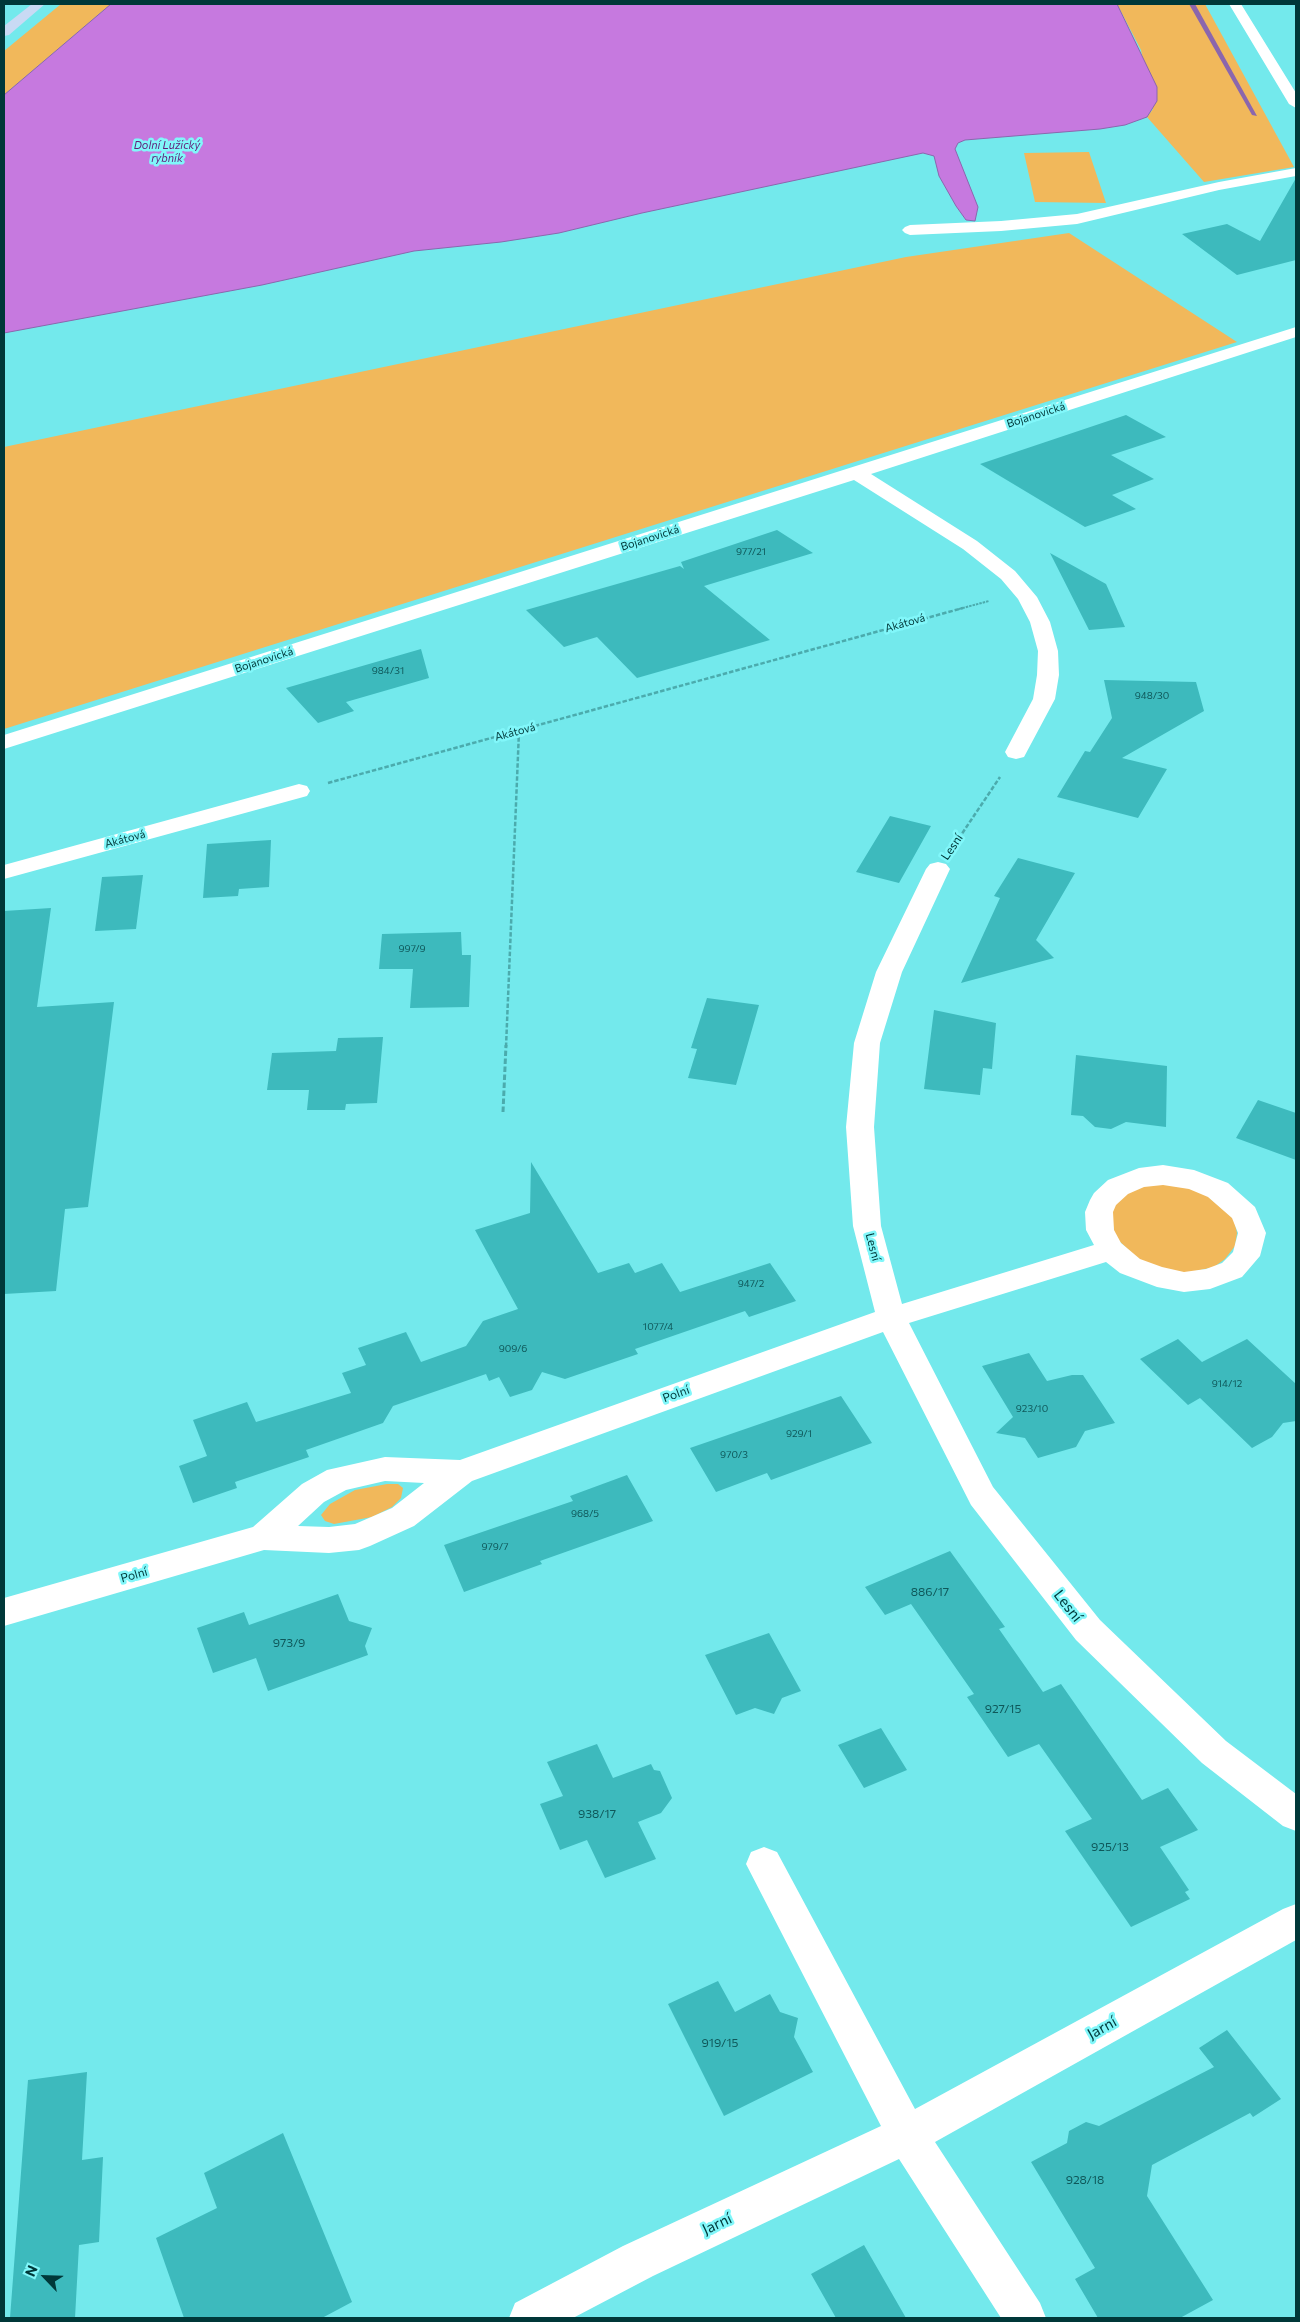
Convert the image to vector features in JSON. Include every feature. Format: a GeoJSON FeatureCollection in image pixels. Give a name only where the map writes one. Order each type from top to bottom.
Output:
{"type":"FeatureCollection","features":[{"type":"Feature","properties":{"kind":"main road"},"geometry":{"type":"LineString","coordinates":[[4,32],[39,4]]}},
{"type":"Feature","properties":{"kind":"street"},"geometry":{"type":"LineString","coordinates":[[1235,4],[1296,104]]}},
{"type":"Feature","properties":{"kind":"street"},"geometry":{"type":"LineString","coordinates":[[910,230],[1001,226],[1078,218],[1219,186],[1296,172]]}},
{"type":"Feature","properties":{"kind":"street","name":"Bojanovická"},"geometry":{"type":"LineString","coordinates":[[4,742],[1296,332]]}},
{"type":"Feature","properties":{"kind":"street"},"geometry":{"type":"LineString","coordinates":[[856,473],[970,545],[1008,575],[1028,597],[1040,622],[1048,651],[1048,675],[1044,699],[1016,752]]}},
{"type":"Feature","properties":{"kind":"street","name":"Akátová"},"geometry":{"type":"LineString","coordinates":[[4,872],[299,791]]}},
{"type":"Feature","properties":{"kind":"street","name":"Lesní"},"geometry":{"type":"LineString","coordinates":[[938,869],[889,972],[867,1043],[860,1128],[867,1226],[891,1318],[982,1496],[1088,1630],[1214,1752],[1296,1815]]}},
{"type":"Feature","properties":{"kind":"street"},"geometry":{"type":"LineString","coordinates":[[1163,1175],[1194,1180],[1218,1190],[1245,1214],[1252,1233],[1246,1256],[1232,1270],[1210,1279],[1184,1282],[1157,1278],[1130,1266],[1111,1250],[1100,1230],[1099,1212],[1104,1200],[1118,1187],[1147,1177],[1163,1175]]}},
{"type":"Feature","properties":{"kind":"street"},"geometry":{"type":"LineString","coordinates":[[891,1318],[1111,1250]]}},
{"type":"Feature","properties":{"kind":"street","name":"Polní"},"geometry":{"type":"LineString","coordinates":[[4,1612],[264,1536],[329,1540],[359,1537],[403,1517],[461,1472],[891,1318]]}},
{"type":"Feature","properties":{"kind":"street","name":"Polní"},"geometry":{"type":"LineString","coordinates":[[264,1536],[313,1493],[338,1479],[385,1469],[461,1472]]}},
{"type":"Feature","properties":{"kind":"street"},"geometry":{"type":"LineString","coordinates":[[764,1864],[907,2135],[1025,2318]]}},
{"type":"Feature","properties":{"kind":"street","name":"Jarní"},"geometry":{"type":"LineString","coordinates":[[530,2318],[638,2261],[907,2135],[1296,1921]]}},
{"type":"Feature","properties":{"kind":"path","name":"Akátová"},"geometry":{"type":"LineString","coordinates":[[299,791],[984,601],[1028,597]]}},
{"type":"Feature","properties":{"kind":"path"},"geometry":{"type":"LineString","coordinates":[[503,1112],[519,731]]}},
{"type":"Feature","properties":{"kind":"path","name":"Lesní"},"geometry":{"type":"LineString","coordinates":[[938,869],[1016,752]]}},
{"type":"Feature","properties":{"kind":"shaded area"},"geometry":{"type":"Polygon","coordinates":[[[61,4],[111,4],[4,95],[4,51],[61,4]]]}},
{"type":"Feature","properties":{"kind":"shaded area"},"geometry":{"type":"Polygon","coordinates":[[[1117,4],[1205,4],[1294,167],[1204,182],[1147,117],[1153,109],[1141,50],[1117,4]]]}},
{"type":"Feature","properties":{"kind":"shaded area"},"geometry":{"type":"Polygon","coordinates":[[[1089,152],[1106,203],[1035,202],[1024,153],[1089,152]]]}},
{"type":"Feature","properties":{"kind":"shaded area"},"geometry":{"type":"Polygon","coordinates":[[[1069,233],[1237,342],[4,729],[4,447],[906,257],[1069,233]]]}},
{"type":"Feature","properties":{"kind":"shaded area"},"geometry":{"type":"Polygon","coordinates":[[[1164,1182],[1203,1192],[1234,1219],[1237,1233],[1235,1246],[1225,1259],[1214,1267],[1187,1273],[1171,1271],[1140,1261],[1115,1237],[1111,1213],[1113,1206],[1128,1190],[1164,1182]]]}},
{"type":"Feature","properties":{"kind":"shaded area"},"geometry":{"type":"Polygon","coordinates":[[[387,1484],[398,1484],[403,1488],[401,1498],[392,1507],[372,1517],[334,1524],[325,1521],[321,1515],[330,1504],[355,1490],[387,1484]]]}},
{"type":"Feature","properties":{"kind":"water","name":"Dolní Lužický rybník"},"geometry":{"type":"Polygon","coordinates":[[[111,4],[1117,4],[1157,87],[1157,101],[1147,117],[1125,125],[1100,129],[965,140],[958,143],[955,149],[978,207],[975,221],[966,220],[956,206],[939,176],[934,156],[923,153],[642,213],[559,233],[501,242],[414,251],[262,285],[4,333],[4,95],[111,4]]]}},
{"type":"Feature","properties":{"kind":"building"},"geometry":{"type":"Polygon","coordinates":[[[1296,178],[1296,260],[1237,275],[1182,234],[1227,224],[1260,241],[1296,178]]]}},
{"type":"Feature","properties":{"kind":"building"},"geometry":{"type":"Polygon","coordinates":[[[1126,415],[1166,437],[1111,455],[1154,479],[1112,495],[1136,509],[1085,527],[980,464],[1126,415]]]}},
{"type":"Feature","properties":{"kind":"building"},"geometry":{"type":"Polygon","coordinates":[[[777,530],[813,553],[704,586],[770,640],[637,678],[597,637],[564,647],[526,610],[680,566],[684,569],[681,562],[777,530]]]}},
{"type":"Feature","properties":{"kind":"building"},"geometry":{"type":"Polygon","coordinates":[[[1050,553],[1106,584],[1125,627],[1089,630],[1050,553]]]}},
{"type":"Feature","properties":{"kind":"building"},"geometry":{"type":"Polygon","coordinates":[[[421,649],[429,678],[346,702],[354,711],[318,723],[286,688],[421,649]]]}},
{"type":"Feature","properties":{"kind":"building"},"geometry":{"type":"Polygon","coordinates":[[[1104,680],[1196,682],[1204,711],[1122,758],[1167,769],[1138,818],[1057,797],[1085,751],[1090,752],[1112,718],[1104,680]]]}},
{"type":"Feature","properties":{"kind":"building"},"geometry":{"type":"Polygon","coordinates":[[[890,816],[931,826],[899,883],[856,872],[890,816]]]}},
{"type":"Feature","properties":{"kind":"building"},"geometry":{"type":"Polygon","coordinates":[[[271,840],[269,887],[239,889],[238,896],[203,898],[207,844],[271,840]]]}},
{"type":"Feature","properties":{"kind":"building"},"geometry":{"type":"Polygon","coordinates":[[[1018,858],[1075,873],[1036,940],[1054,958],[961,983],[1000,898],[994,896],[1018,858]]]}},
{"type":"Feature","properties":{"kind":"building"},"geometry":{"type":"Polygon","coordinates":[[[143,875],[136,929],[95,931],[102,877],[143,875]]]}},
{"type":"Feature","properties":{"kind":"building"},"geometry":{"type":"Polygon","coordinates":[[[51,908],[37,1007],[114,1002],[88,1207],[65,1209],[56,1291],[4,1294],[4,911],[51,908]]]}},
{"type":"Feature","properties":{"kind":"building"},"geometry":{"type":"Polygon","coordinates":[[[461,932],[462,955],[471,955],[469,1007],[410,1008],[413,969],[379,969],[382,934],[461,932]]]}},
{"type":"Feature","properties":{"kind":"building"},"geometry":{"type":"Polygon","coordinates":[[[707,998],[759,1005],[736,1085],[688,1078],[697,1049],[691,1048],[707,998]]]}},
{"type":"Feature","properties":{"kind":"building"},"geometry":{"type":"Polygon","coordinates":[[[934,1010],[996,1023],[992,1069],[983,1068],[980,1095],[924,1089],[934,1010]]]}},
{"type":"Feature","properties":{"kind":"building"},"geometry":{"type":"Polygon","coordinates":[[[383,1037],[377,1103],[346,1104],[345,1110],[307,1110],[309,1090],[267,1090],[272,1053],[336,1051],[338,1038],[383,1037]]]}},
{"type":"Feature","properties":{"kind":"building"},"geometry":{"type":"Polygon","coordinates":[[[1076,1055],[1167,1066],[1166,1127],[1126,1122],[1111,1129],[1095,1127],[1083,1116],[1071,1115],[1076,1055]]]}},
{"type":"Feature","properties":{"kind":"building"},"geometry":{"type":"Polygon","coordinates":[[[1258,1100],[1296,1113],[1296,1160],[1236,1138],[1258,1100]]]}},
{"type":"Feature","properties":{"kind":"building"},"geometry":{"type":"Polygon","coordinates":[[[531,1162],[598,1273],[629,1263],[635,1273],[662,1263],[680,1292],[770,1263],[796,1301],[749,1317],[745,1311],[635,1349],[638,1354],[565,1379],[542,1372],[532,1390],[510,1397],[499,1377],[489,1381],[486,1374],[393,1406],[383,1423],[306,1450],[309,1457],[235,1482],[237,1488],[193,1503],[179,1466],[207,1456],[193,1420],[247,1402],[256,1422],[351,1393],[342,1373],[366,1365],[358,1348],[406,1332],[421,1362],[466,1346],[483,1321],[518,1309],[475,1230],[530,1213],[531,1162]]]}},
{"type":"Feature","properties":{"kind":"building"},"geometry":{"type":"Polygon","coordinates":[[[1178,1339],[1202,1362],[1247,1339],[1296,1384],[1296,1421],[1283,1423],[1272,1437],[1252,1448],[1200,1398],[1188,1405],[1140,1359],[1178,1339]]]}},
{"type":"Feature","properties":{"kind":"building"},"geometry":{"type":"Polygon","coordinates":[[[1029,1353],[1047,1381],[1072,1375],[1083,1375],[1115,1423],[1085,1431],[1076,1447],[1038,1458],[1025,1438],[996,1433],[1013,1417],[982,1366],[1029,1353]]]}},
{"type":"Feature","properties":{"kind":"building"},"geometry":{"type":"Polygon","coordinates":[[[841,1396],[872,1443],[771,1480],[767,1473],[716,1492],[690,1448],[841,1396]]]}},
{"type":"Feature","properties":{"kind":"building"},"geometry":{"type":"Polygon","coordinates":[[[627,1475],[653,1521],[540,1561],[542,1564],[464,1592],[444,1545],[573,1501],[570,1496],[627,1475]]]}},
{"type":"Feature","properties":{"kind":"building"},"geometry":{"type":"Polygon","coordinates":[[[950,1551],[1005,1627],[999,1629],[1043,1692],[1061,1684],[1142,1800],[1168,1788],[1198,1830],[1160,1847],[1189,1890],[1185,1892],[1190,1899],[1131,1927],[1065,1831],[1092,1819],[1039,1744],[1008,1757],[967,1697],[974,1694],[911,1604],[885,1615],[865,1587],[950,1551]]]}},
{"type":"Feature","properties":{"kind":"building"},"geometry":{"type":"Polygon","coordinates":[[[338,1594],[349,1621],[372,1628],[365,1646],[368,1655],[268,1691],[256,1658],[213,1673],[197,1628],[244,1612],[249,1625],[338,1594]]]}},
{"type":"Feature","properties":{"kind":"building"},"geometry":{"type":"Polygon","coordinates":[[[769,1633],[801,1691],[782,1698],[774,1714],[755,1708],[736,1715],[705,1655],[769,1633]]]}},
{"type":"Feature","properties":{"kind":"building"},"geometry":{"type":"Polygon","coordinates":[[[881,1728],[907,1770],[864,1788],[838,1745],[881,1728]]]}},
{"type":"Feature","properties":{"kind":"building"},"geometry":{"type":"Polygon","coordinates":[[[597,1744],[613,1778],[651,1764],[654,1770],[660,1771],[672,1798],[661,1813],[638,1822],[656,1859],[605,1878],[587,1840],[560,1850],[540,1804],[563,1796],[547,1762],[597,1744]]]}},
{"type":"Feature","properties":{"kind":"building"},"geometry":{"type":"Polygon","coordinates":[[[718,1981],[735,2012],[770,1994],[780,2012],[798,2018],[794,2037],[813,2072],[724,2116],[668,2004],[718,1981]]]}},
{"type":"Feature","properties":{"kind":"building"},"geometry":{"type":"Polygon","coordinates":[[[1227,2030],[1281,2099],[1253,2117],[1250,2113],[1152,2165],[1147,2196],[1213,2300],[1180,2318],[1098,2318],[1075,2279],[1095,2268],[1031,2162],[1067,2143],[1069,2131],[1086,2122],[1099,2126],[1214,2067],[1199,2048],[1227,2030]]]}},
{"type":"Feature","properties":{"kind":"building"},"geometry":{"type":"Polygon","coordinates":[[[87,2072],[82,2160],[103,2157],[99,2242],[79,2245],[75,2318],[10,2318],[28,2080],[87,2072]]]}},
{"type":"Feature","properties":{"kind":"building"},"geometry":{"type":"Polygon","coordinates":[[[283,2133],[352,2302],[322,2318],[184,2318],[156,2238],[217,2208],[204,2173],[283,2133]]]}},
{"type":"Feature","properties":{"kind":"building"},"geometry":{"type":"Polygon","coordinates":[[[864,2245],[906,2318],[836,2318],[811,2274],[864,2245]]]}},
{"type":"Feature","properties":{"kind":"waterway"},"geometry":{"type":"LineString","coordinates":[[1192,4],[1255,115]]}}]}
